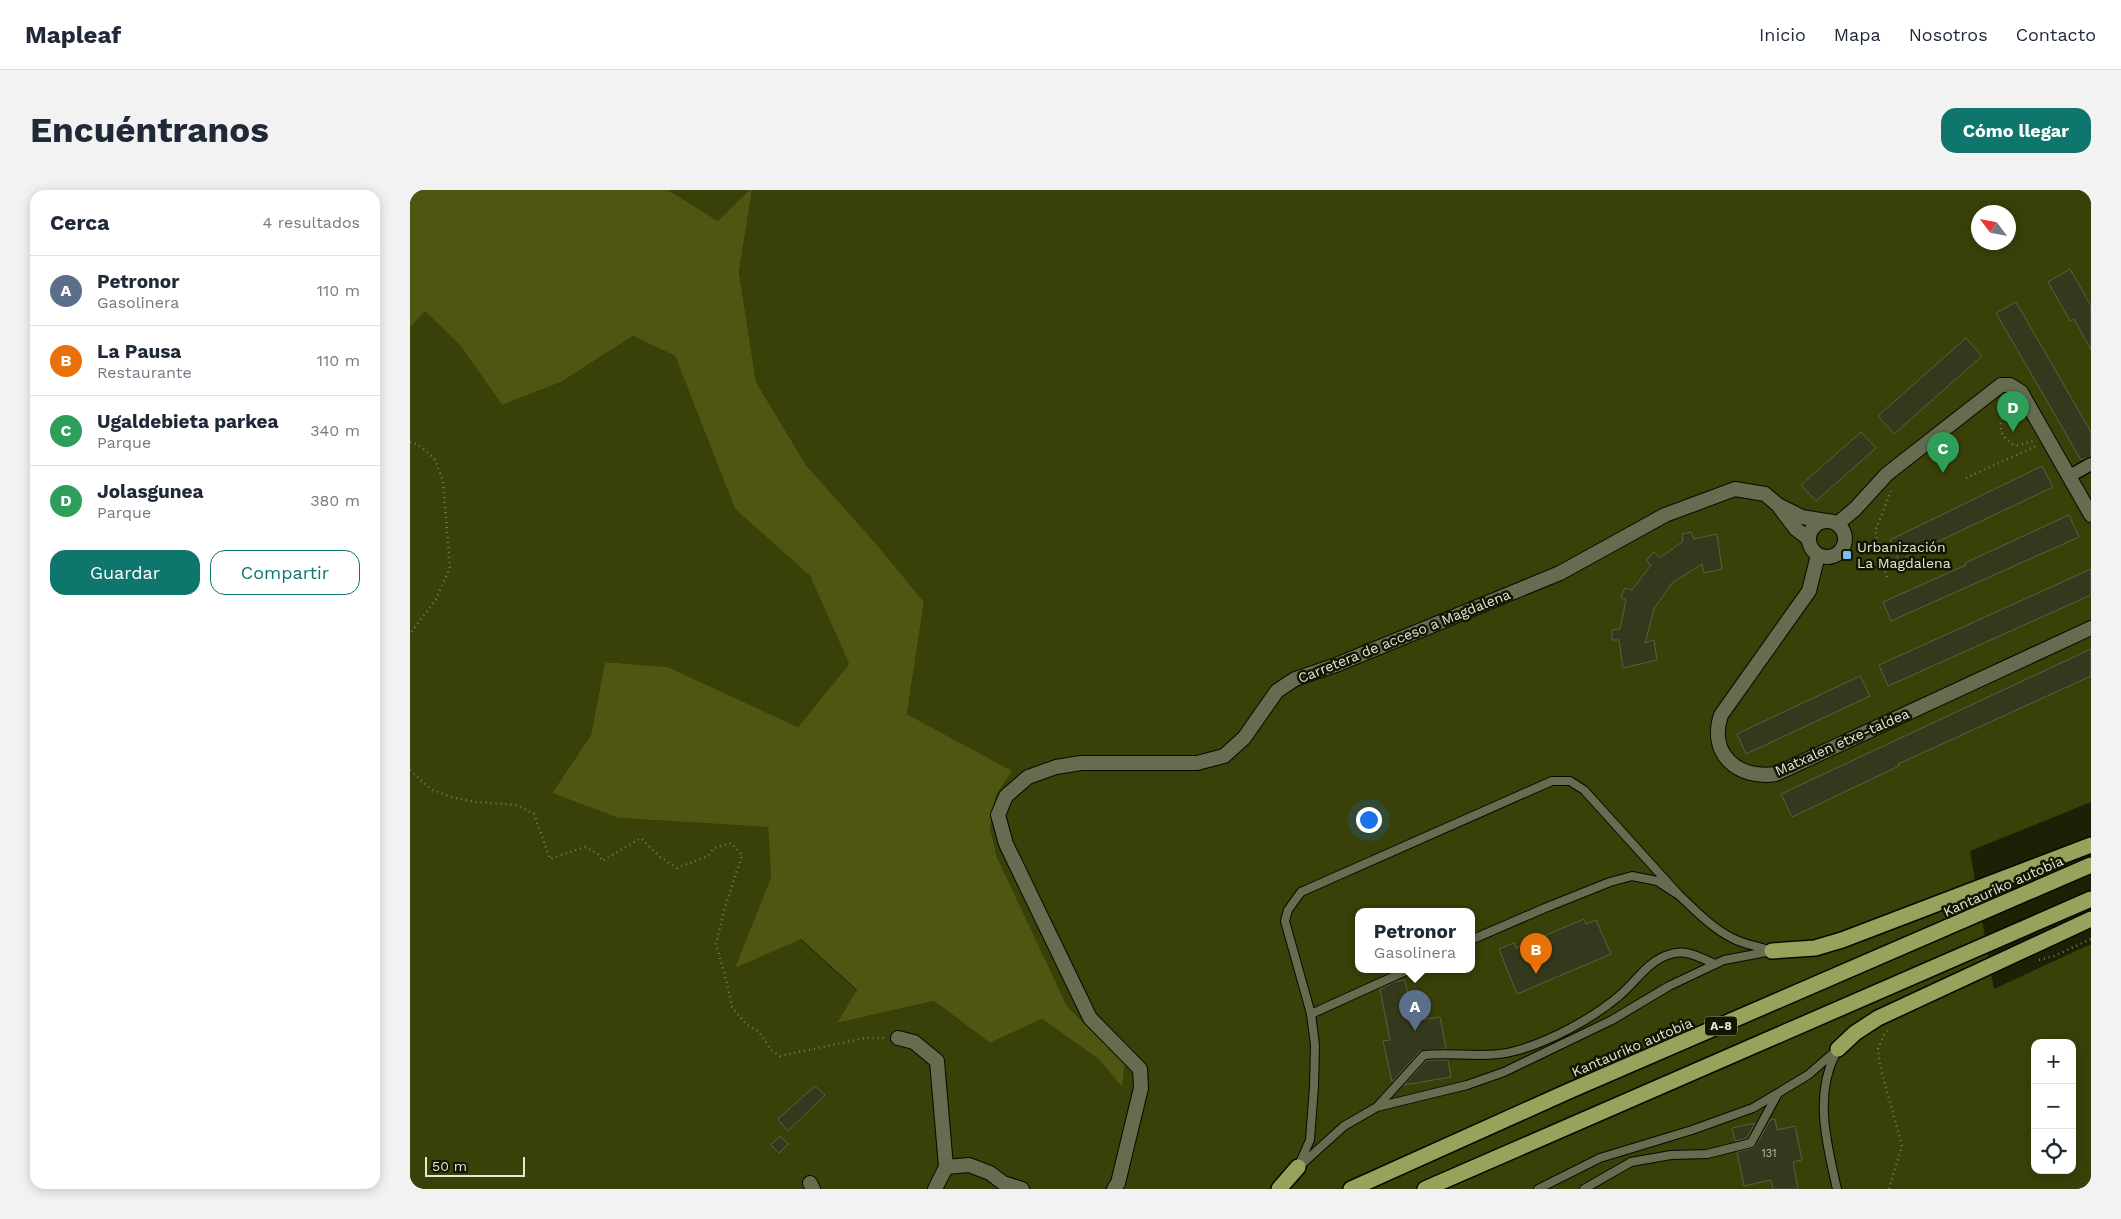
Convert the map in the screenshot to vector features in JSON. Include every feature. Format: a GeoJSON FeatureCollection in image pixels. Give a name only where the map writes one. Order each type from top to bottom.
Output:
{"type":"FeatureCollection","features":[{"type":"Feature","properties":{"kind":"highway"},"geometry":{"type":"LineString","coordinates":[[1772,950],[1815,948],[1842,940],[2091,845]]}},
{"type":"Feature","properties":{"kind":"highway","name":"Kantauriko autobia"},"geometry":{"type":"LineString","coordinates":[[1351,1189],[1578,1087],[2091,865]]}},
{"type":"Feature","properties":{"kind":"highway","name":"A-8"},"geometry":{"type":"LineString","coordinates":[[1425,1189],[2091,899]]}},
{"type":"Feature","properties":{"kind":"highway"},"geometry":{"type":"LineString","coordinates":[[1838,1049],[1855,1033],[1878,1018],[2091,919]]}},
{"type":"Feature","properties":{"kind":"highway"},"geometry":{"type":"LineString","coordinates":[[1279,1189],[1298,1167]]}},
{"type":"Feature","properties":{"kind":"street"},"geometry":{"type":"LineString","coordinates":[[1832,523],[1844,534],[1844,546],[1836,555],[1830,557],[1818,555],[1812,549],[1809,540],[1812,529],[1816,525],[1832,523],[1855,509],[1888,474],[2001,385],[2016,388],[2021,392],[2091,515]]}},
{"type":"Feature","properties":{"kind":"street"},"geometry":{"type":"LineString","coordinates":[[2075,473],[2091,464]]}},
{"type":"Feature","properties":{"kind":"street","name":"Carretera de acceso a Magdalena"},"geometry":{"type":"LineString","coordinates":[[1114,1189],[1118,1183],[1142,1088],[1140,1069],[1090,1018],[1006,844],[998,815],[1006,796],[1028,777],[1056,767],[1081,763],[1197,763],[1224,756],[1244,738],[1277,691],[1295,678],[1336,665],[1560,573],[1665,515],[1735,489],[1765,494],[1778,505],[1802,517],[1832,523]]}},
{"type":"Feature","properties":{"kind":"street","name":"Carretera de acceso a Magdalena"},"geometry":{"type":"LineString","coordinates":[[1778,505],[1796,529],[1809,540]]}},
{"type":"Feature","properties":{"kind":"street","name":"Matxalen etxe-taldea"},"geometry":{"type":"LineString","coordinates":[[1818,555],[1809,591],[1721,715],[1717,727],[1723,753],[1733,764],[1746,773],[1758,776],[1776,774],[2091,628]]}},
{"type":"Feature","properties":{"kind":"street"},"geometry":{"type":"LineString","coordinates":[[898,1038],[914,1042],[937,1062],[946,1167],[935,1189]]}},
{"type":"Feature","properties":{"kind":"street"},"geometry":{"type":"LineString","coordinates":[[946,1167],[969,1165],[1022,1189]]}},
{"type":"Feature","properties":{"kind":"lane"},"geometry":{"type":"LineString","coordinates":[[1298,1167],[1310,1140],[1315,1066],[1311,1014],[1285,921],[1288,910],[1301,892],[1552,781],[1570,781],[1584,790],[1680,896],[1713,926],[1731,938],[1749,945],[1772,950]]}},
{"type":"Feature","properties":{"kind":"lane"},"geometry":{"type":"LineString","coordinates":[[1475,938],[1610,882],[1632,876],[1657,881],[1680,896]]}},
{"type":"Feature","properties":{"kind":"lane"},"geometry":{"type":"LineString","coordinates":[[1298,1167],[1344,1126],[1377,1107],[1468,1085],[1504,1072],[1612,1020],[1669,986],[1715,964],[1724,960],[1772,950]]}},
{"type":"Feature","properties":{"kind":"lane"},"geometry":{"type":"LineString","coordinates":[[1377,1107],[1424,1055],[1447,1053],[1495,1055],[1515,1051],[1547,1039],[1590,1017],[1618,997],[1653,961],[1673,953],[1690,953],[1715,964]]}},
{"type":"Feature","properties":{"kind":"lane"},"geometry":{"type":"LineString","coordinates":[[1311,1014],[1401,973]]}},
{"type":"Feature","properties":{"kind":"lane"},"geometry":{"type":"LineString","coordinates":[[1538,1189],[1600,1158],[1753,1108],[1808,1076],[1838,1049]]}},
{"type":"Feature","properties":{"kind":"lane"},"geometry":{"type":"LineString","coordinates":[[1837,1189],[1824,1123],[1823,1092],[1827,1071],[1838,1049]]}},
{"type":"Feature","properties":{"kind":"lane"},"geometry":{"type":"LineString","coordinates":[[1584,1189],[1631,1162],[1671,1155],[1707,1154],[1751,1143],[1777,1094]]}},
{"type":"Feature","properties":{"kind":"path"},"geometry":{"type":"LineString","coordinates":[[2016,388],[2002,418],[2000,430],[2002,435],[2015,445],[2026,441],[2049,440]]}},
{"type":"Feature","properties":{"kind":"path"},"geometry":{"type":"LineString","coordinates":[[1966,478],[2049,440]]}},
{"type":"Feature","properties":{"kind":"path"},"geometry":{"type":"LineString","coordinates":[[410,442],[418,445],[434,458],[443,481],[450,568],[436,599],[410,634]]}},
{"type":"Feature","properties":{"kind":"path"},"geometry":{"type":"LineString","coordinates":[[1887,577],[1875,531],[1894,481],[1888,474]]}},
{"type":"Feature","properties":{"kind":"path"},"geometry":{"type":"LineString","coordinates":[[410,770],[431,789],[451,797],[475,802],[516,806],[534,814],[550,859],[585,847],[598,854],[602,861],[641,838],[660,857],[677,868],[708,856],[714,848],[731,843],[742,855],[724,910],[716,944],[732,1007],[746,1024],[759,1032],[771,1050],[780,1056],[865,1038],[898,1038]]}},
{"type":"Feature","properties":{"kind":"path"},"geometry":{"type":"LineString","coordinates":[[2032,962],[2054,956],[2091,938]]}},
{"type":"Feature","properties":{"kind":"path"},"geometry":{"type":"LineString","coordinates":[[1889,1189],[1902,1146],[1880,1066],[1878,1049],[1884,1035],[1892,1026]]}},
{"type":"Feature","properties":{"kind":"green space"},"geometry":{"type":"Polygon","coordinates":[[[410,190],[668,190],[718,221],[749,190],[752,190],[739,272],[756,382],[806,465],[878,546],[924,602],[907,714],[1012,771],[996,795],[990,827],[997,857],[1067,1006],[1125,1065],[1122,1087],[1099,1059],[1042,1019],[990,1043],[934,1001],[837,1023],[857,990],[801,939],[735,968],[771,877],[768,827],[618,818],[552,793],[591,735],[605,662],[668,667],[798,727],[849,664],[810,576],[735,509],[675,356],[633,336],[561,382],[502,405],[459,344],[425,311],[410,327],[410,190]]]}},
{"type":"Feature","properties":{"kind":"green space"},"geometry":{"type":"Polygon","coordinates":[[[668,190],[749,190],[718,221],[668,190]]]}},
{"type":"Feature","properties":{"kind":"green space"},"geometry":{"type":"Polygon","coordinates":[[[752,190],[2091,190],[2091,802],[1970,851],[1994,989],[2091,944],[2091,1189],[410,1189],[410,327],[425,310],[459,344],[502,405],[561,382],[633,336],[675,356],[735,509],[810,576],[849,664],[798,727],[668,667],[605,662],[591,735],[552,793],[618,818],[768,827],[771,877],[736,967],[800,939],[857,991],[837,1023],[934,1001],[990,1043],[1042,1019],[1100,1059],[1122,1086],[1125,1065],[1067,1006],[997,857],[990,827],[996,795],[1011,771],[907,714],[924,602],[878,546],[806,465],[756,382],[739,272],[752,190]]]}},
{"type":"Feature","properties":{"kind":"building"},"geometry":{"type":"Polygon","coordinates":[[[2070,269],[2091,306],[2091,350],[2074,319],[2070,321],[2048,282],[2070,269]]]}},
{"type":"Feature","properties":{"kind":"building"},"geometry":{"type":"Polygon","coordinates":[[[2016,302],[2091,432],[2091,456],[2081,460],[1996,313],[2016,302]]]}},
{"type":"Feature","properties":{"kind":"building"},"geometry":{"type":"Polygon","coordinates":[[[1966,338],[1982,356],[1894,434],[1878,416],[1966,338]]]}},
{"type":"Feature","properties":{"kind":"building"},"geometry":{"type":"Polygon","coordinates":[[[1861,432],[1876,448],[1816,501],[1801,485],[1861,432]]]}},
{"type":"Feature","properties":{"kind":"building"},"geometry":{"type":"Polygon","coordinates":[[[2042,466],[2053,487],[1899,560],[1890,540],[2042,466]]]}},
{"type":"Feature","properties":{"kind":"building"},"geometry":{"type":"Polygon","coordinates":[[[2069,515],[2079,537],[1891,621],[1883,602],[1966,565],[1965,563],[2069,515]]]}},
{"type":"Feature","properties":{"kind":"building"},"geometry":{"type":"Polygon","coordinates":[[[1691,532],[1694,539],[1717,534],[1722,569],[1704,573],[1702,564],[1672,583],[1654,609],[1645,643],[1654,640],[1657,660],[1623,668],[1619,640],[1612,640],[1612,630],[1620,629],[1626,600],[1621,597],[1625,588],[1632,590],[1651,565],[1646,560],[1654,552],[1660,558],[1683,541],[1682,534],[1691,532]]]}},
{"type":"Feature","properties":{"kind":"building"},"geometry":{"type":"Polygon","coordinates":[[[2091,569],[2091,595],[1888,686],[1879,665],[2091,569]]]}},
{"type":"Feature","properties":{"kind":"building"},"geometry":{"type":"Polygon","coordinates":[[[2091,649],[2091,676],[1898,764],[1899,766],[1792,817],[1781,794],[2091,649]]]}},
{"type":"Feature","properties":{"kind":"building"},"geometry":{"type":"Polygon","coordinates":[[[1860,676],[1870,696],[1746,754],[1737,734],[1860,676]]]}},
{"type":"Feature","properties":{"kind":"building"},"geometry":{"type":"Polygon","coordinates":[[[1584,919],[1586,924],[1596,920],[1611,954],[1517,994],[1499,949],[1514,943],[1516,948],[1584,919]]]}},
{"type":"Feature","properties":{"kind":"building"},"geometry":{"type":"Polygon","coordinates":[[[1405,980],[1413,1021],[1440,1017],[1446,1049],[1420,1051],[1392,1082],[1383,1041],[1390,1040],[1380,989],[1394,982],[1405,980]]]}},
{"type":"Feature","properties":{"kind":"building"},"geometry":{"type":"Polygon","coordinates":[[[1427,1060],[1448,1060],[1451,1077],[1404,1085],[1427,1060]]]}},
{"type":"Feature","properties":{"kind":"building"},"geometry":{"type":"Polygon","coordinates":[[[815,1086],[825,1095],[788,1131],[778,1119],[815,1086]]]}},
{"type":"Feature","properties":{"kind":"building"},"geometry":{"type":"Polygon","coordinates":[[[1775,1119],[1777,1130],[1795,1126],[1802,1160],[1793,1162],[1798,1189],[1773,1189],[1771,1180],[1744,1186],[1737,1152],[1755,1147],[1770,1120],[1775,1119]]]}},
{"type":"Feature","properties":{"kind":"building"},"geometry":{"type":"Polygon","coordinates":[[[1755,1123],[1747,1138],[1735,1141],[1732,1128],[1755,1123]]]}},
{"type":"Feature","properties":{"kind":"building"},"geometry":{"type":"Polygon","coordinates":[[[780,1136],[788,1144],[779,1153],[771,1145],[780,1136]]]}},
{"type":"Feature","properties":{"kind":"place","name":"Jolasgunea"},"geometry":{"type":"Point","coordinates":[2013,432]}},
{"type":"Feature","properties":{"kind":"place","name":"Ugaldebieta parkea"},"geometry":{"type":"Point","coordinates":[1943,473]}},
{"type":"Feature","properties":{"kind":"place","name":"Urbanización La Magdalena"},"geometry":{"type":"Point","coordinates":[1847,555]}},
{"type":"Feature","properties":{"kind":"place","name":"La Pausa"},"geometry":{"type":"Point","coordinates":[1536,974]}},
{"type":"Feature","properties":{"kind":"place","name":"Petronor"},"geometry":{"type":"Point","coordinates":[1415,1031]}}]}
